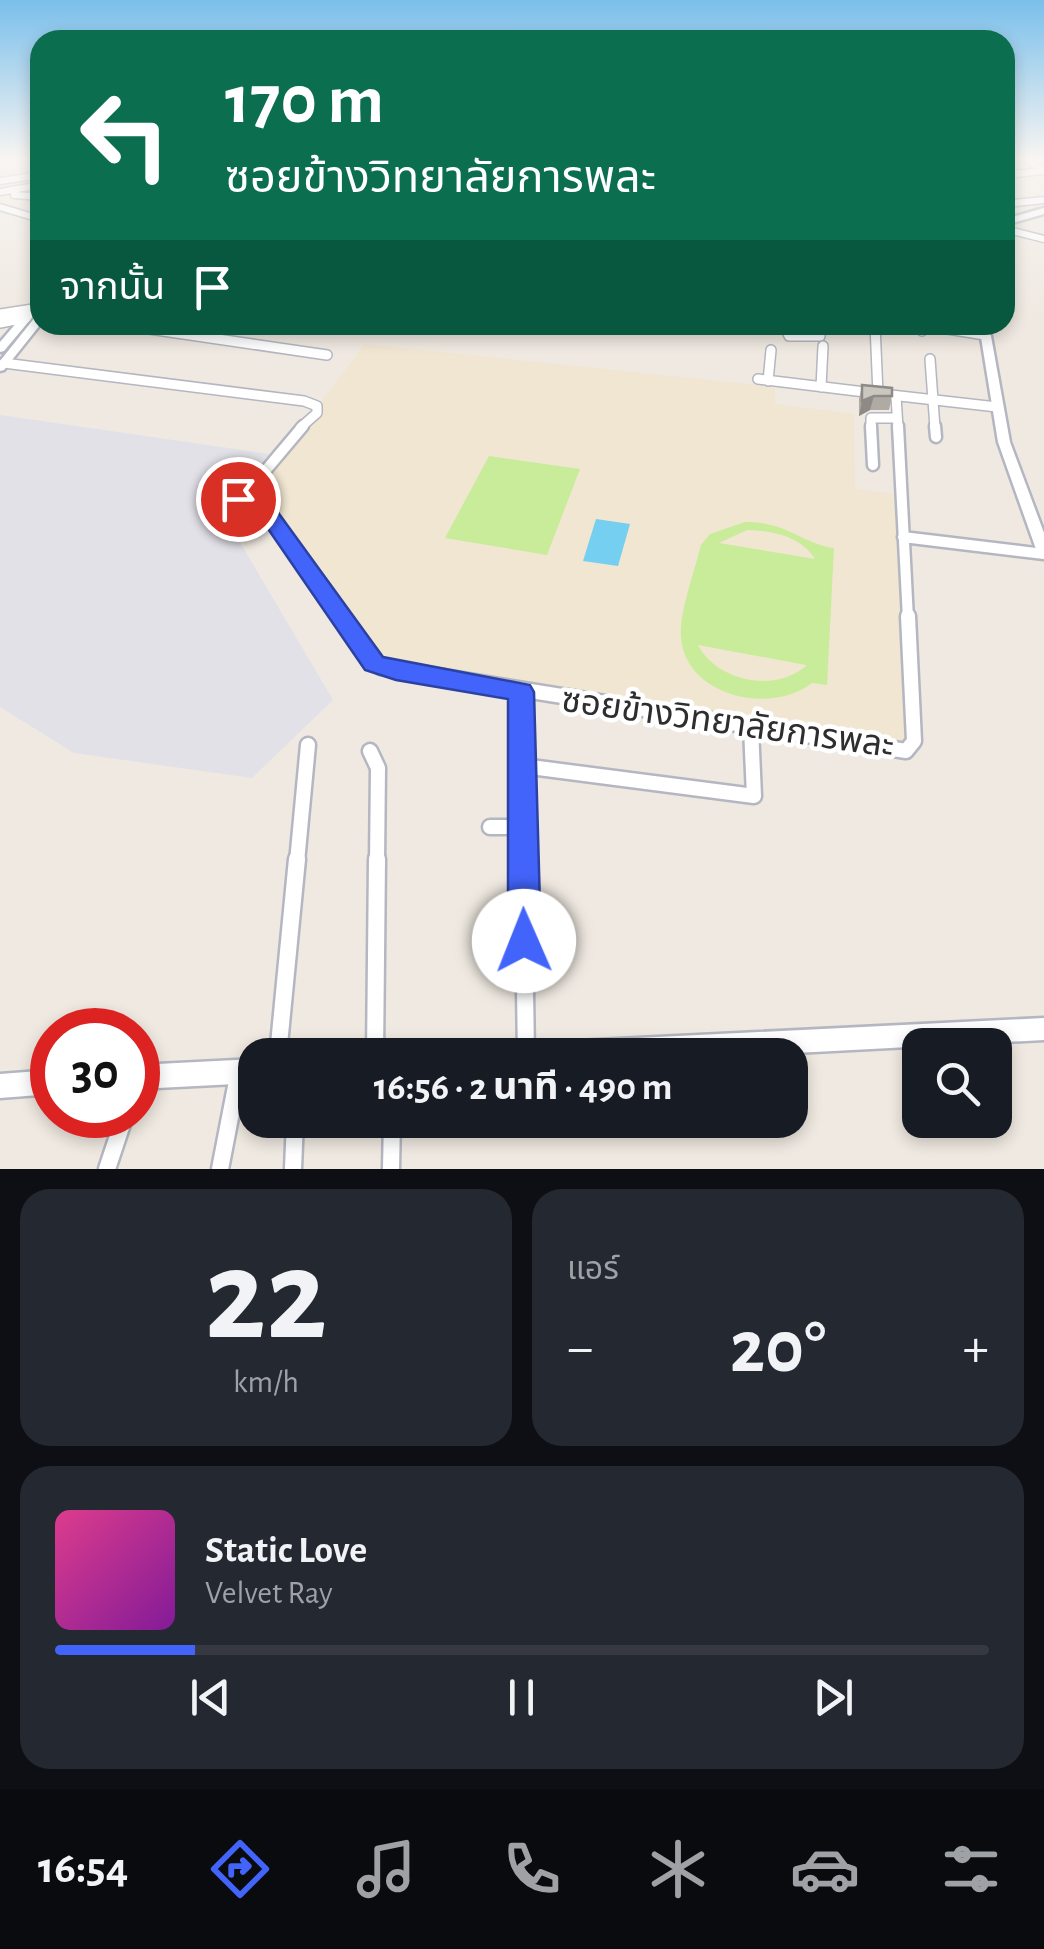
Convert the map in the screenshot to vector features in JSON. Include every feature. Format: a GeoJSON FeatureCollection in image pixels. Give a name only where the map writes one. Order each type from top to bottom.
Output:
{"type":"FeatureCollection","features":[{"type":"Feature","properties":{"kind":"street"},"geometry":{"type":"LineString","coordinates":[[1015,220],[1037,214]]}},
{"type":"Feature","properties":{"kind":"street"},"geometry":{"type":"LineString","coordinates":[[1015,229],[1044,239]]}},
{"type":"Feature","properties":{"kind":"street"},"geometry":{"type":"LineString","coordinates":[[0,314],[30,312]]}},
{"type":"Feature","properties":{"kind":"street"},"geometry":{"type":"LineString","coordinates":[[0,323],[30,314]]}},
{"type":"Feature","properties":{"kind":"street"},"geometry":{"type":"LineString","coordinates":[[0,349],[30,317]]}},
{"type":"Feature","properties":{"kind":"street"},"geometry":{"type":"LineString","coordinates":[[12,364],[30,323]]}},
{"type":"Feature","properties":{"kind":"street"},"geometry":{"type":"LineString","coordinates":[[192,335],[326,354]]}},
{"type":"Feature","properties":{"kind":"street"},"geometry":{"type":"LineString","coordinates":[[792,335],[816,339],[820,335]]}},
{"type":"Feature","properties":{"kind":"street"},"geometry":{"type":"LineString","coordinates":[[875,335],[878,394]]}},
{"type":"Feature","properties":{"kind":"street"},"geometry":{"type":"LineString","coordinates":[[903,537],[1044,553],[1016,479],[997,407],[986,335]]}},
{"type":"Feature","properties":{"kind":"street"},"geometry":{"type":"LineString","coordinates":[[821,387],[823,346]]}},
{"type":"Feature","properties":{"kind":"street"},"geometry":{"type":"LineString","coordinates":[[772,350],[763,380],[997,407]]}},
{"type":"Feature","properties":{"kind":"street"},"geometry":{"type":"LineString","coordinates":[[930,358],[936,437]]}},
{"type":"Feature","properties":{"kind":"street","name":"ซอยข้างวิทยาลัยการพละ"},"geometry":{"type":"LineString","coordinates":[[12,364],[304,401],[317,406],[317,413],[294,434],[239,502],[269,516],[374,664],[521,692],[897,751],[910,749],[914,741],[896,396]]}},
{"type":"Feature","properties":{"kind":"street"},"geometry":{"type":"LineString","coordinates":[[873,464],[871,418],[896,418]]}},
{"type":"Feature","properties":{"kind":"street"},"geometry":{"type":"LineString","coordinates":[[521,692],[526,1038]]}},
{"type":"Feature","properties":{"kind":"street"},"geometry":{"type":"LineString","coordinates":[[522,766],[746,797],[756,791],[751,728]]}},
{"type":"Feature","properties":{"kind":"street"},"geometry":{"type":"LineString","coordinates":[[280,1038],[308,745]]}},
{"type":"Feature","properties":{"kind":"street"},"geometry":{"type":"LineString","coordinates":[[370,750],[378,768],[375,1038]]}},
{"type":"Feature","properties":{"kind":"street"},"geometry":{"type":"LineString","coordinates":[[490,827],[523,827]]}},
{"type":"Feature","properties":{"kind":"street"},"geometry":{"type":"LineString","coordinates":[[808,1041],[1044,1029]]}},
{"type":"Feature","properties":{"kind":"street"},"geometry":{"type":"LineString","coordinates":[[160,1076],[238,1071]]}},
{"type":"Feature","properties":{"kind":"street"},"geometry":{"type":"LineString","coordinates":[[0,1086],[30,1084]]}},
{"type":"Feature","properties":{"kind":"street"},"geometry":{"type":"LineString","coordinates":[[220,1169],[238,1104]]}},
{"type":"Feature","properties":{"kind":"street"},"geometry":{"type":"LineString","coordinates":[[107,1169],[117,1138]]}},
{"type":"Feature","properties":{"kind":"street"},"geometry":{"type":"LineString","coordinates":[[293,1169],[295,1138]]}},
{"type":"Feature","properties":{"kind":"street"},"geometry":{"type":"LineString","coordinates":[[391,1169],[392,1138]]}},
{"type":"Feature","properties":{"kind":"shaded area"},"geometry":{"type":"Polygon","coordinates":[[[365,344],[775,387],[775,404],[854,414],[855,489],[894,494],[908,743],[903,747],[397,668],[374,656],[274,514],[244,502],[365,344]]]}},
{"type":"Feature","properties":{"kind":"shaded area"},"geometry":{"type":"Polygon","coordinates":[[[0,415],[269,454],[221,510],[333,700],[252,778],[74,753],[0,707],[0,415]]]}},
{"type":"Feature","properties":{"kind":"green space"},"geometry":{"type":"Polygon","coordinates":[[[489,456],[580,469],[547,555],[445,538],[489,456]]]}},
{"type":"Feature","properties":{"kind":"green space"},"geometry":{"type":"Polygon","coordinates":[[[745,522],[760,523],[834,548],[827,685],[812,683],[795,693],[754,698],[714,686],[698,674],[686,658],[681,627],[701,545],[710,534],[745,522]],[[747,530],[719,543],[815,559],[802,545],[785,536],[747,530]],[[698,645],[718,667],[748,679],[779,679],[807,665],[806,665],[698,645]]]}},
{"type":"Feature","properties":{"kind":"water"},"geometry":{"type":"Polygon","coordinates":[[[596,519],[630,524],[618,566],[583,561],[596,519]]]}},
{"type":"Feature","properties":{"kind":"building"},"geometry":{"type":"Polygon","coordinates":[[[862,385],[892,388],[892,396],[862,401],[862,385]]]}},
{"type":"Feature","properties":{"kind":"route"},"geometry":{"type":"LineString","coordinates":[[238,499],[269,516],[317,578],[374,664],[521,692],[524,941]]}}]}
